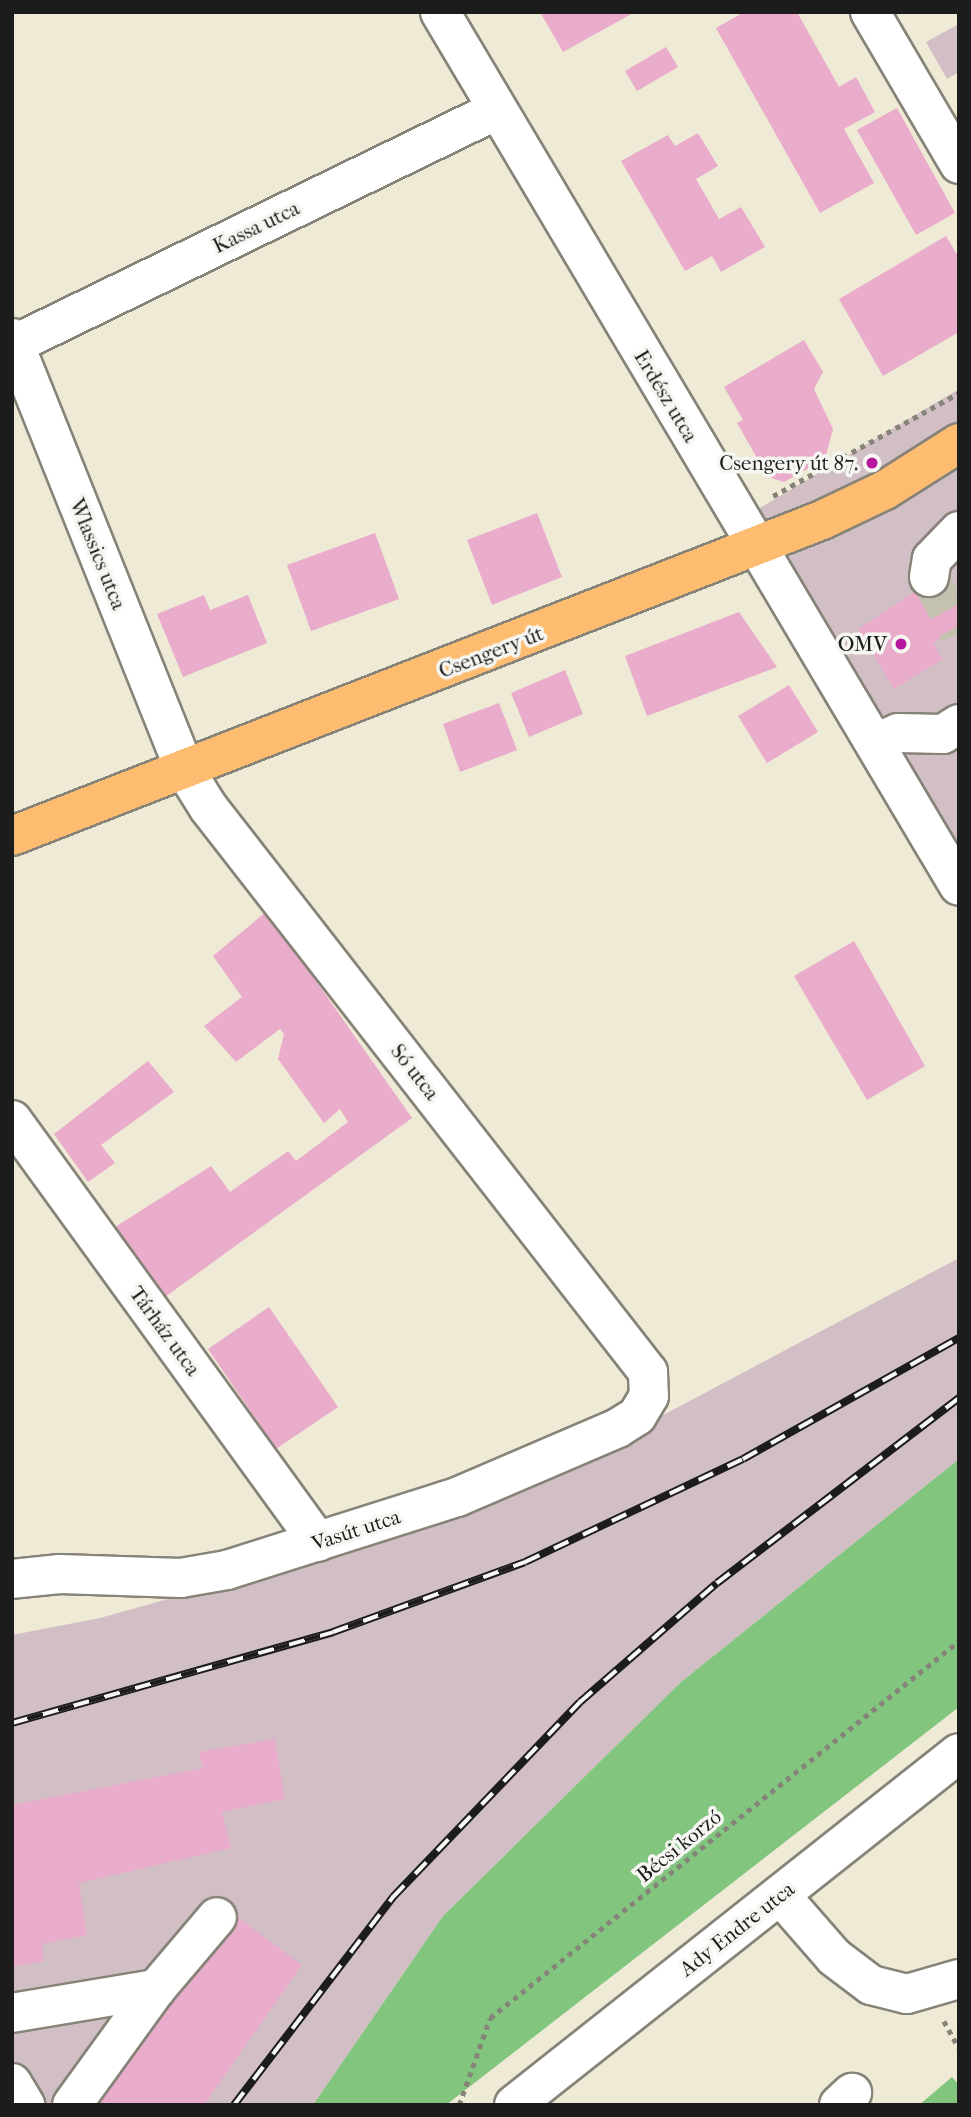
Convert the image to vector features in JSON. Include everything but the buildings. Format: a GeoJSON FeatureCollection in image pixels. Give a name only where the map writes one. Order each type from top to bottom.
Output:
{"type":"FeatureCollection","features":[{"type":"Feature","properties":{"kind":"main road","name":"Csengery út"},"geometry":{"type":"LineString","coordinates":[[12,836],[756,547],[885,490],[959,443]]}},
{"type":"Feature","properties":{"kind":"street","name":"Erdész utca"},"geometry":{"type":"LineString","coordinates":[[440,12],[756,547],[955,871]]}},
{"type":"Feature","properties":{"kind":"street"},"geometry":{"type":"LineString","coordinates":[[870,12],[959,164]]}},
{"type":"Feature","properties":{"kind":"street","name":"Kassa utca"},"geometry":{"type":"LineString","coordinates":[[13,341],[497,110]]}},
{"type":"Feature","properties":{"kind":"street","name":"Wlassics utca"},"geometry":{"type":"LineString","coordinates":[[13,341],[185,770]]}},
{"type":"Feature","properties":{"kind":"street"},"geometry":{"type":"LineString","coordinates":[[929,577],[932,559],[959,531]]}},
{"type":"Feature","properties":{"kind":"street"},"geometry":{"type":"LineString","coordinates":[[875,743],[898,733],[943,734],[959,724]]}},
{"type":"Feature","properties":{"kind":"street","name":"Só utca"},"geometry":{"type":"LineString","coordinates":[[185,770],[208,807],[649,1372]]}},
{"type":"Feature","properties":{"kind":"street","name":"Tárház utca"},"geometry":{"type":"LineString","coordinates":[[12,1120],[318,1542]]}},
{"type":"Feature","properties":{"kind":"street","name":"Vasút utca"},"geometry":{"type":"LineString","coordinates":[[12,1579],[61,1574],[181,1578],[318,1542],[457,1497],[618,1428],[637,1416],[649,1396],[649,1372]]}},
{"type":"Feature","properties":{"kind":"street","name":"Ady Endre utca"},"geometry":{"type":"LineString","coordinates":[[514,2105],[959,1753]]}},
{"type":"Feature","properties":{"kind":"street"},"geometry":{"type":"LineString","coordinates":[[780,1895],[834,1957],[870,1985],[907,1994],[959,1979]]}},
{"type":"Feature","properties":{"kind":"street"},"geometry":{"type":"LineString","coordinates":[[72,2105],[156,1989],[216,1917]]}},
{"type":"Feature","properties":{"kind":"street"},"geometry":{"type":"LineString","coordinates":[[12,2014],[156,1989]]}},
{"type":"Feature","properties":{"kind":"street"},"geometry":{"type":"LineString","coordinates":[[12,2083],[25,2105]]}},
{"type":"Feature","properties":{"kind":"path","name":"Bécsi korzó"},"geometry":{"type":"LineString","coordinates":[[459,2105],[489,2018],[959,1641]]}},
{"type":"Feature","properties":{"kind":"shaded area"},"geometry":{"type":"Polygon","coordinates":[[[959,24],[959,72],[947,79],[926,42],[959,24]]]}},
{"type":"Feature","properties":{"kind":"shaded area"},"geometry":{"type":"Polygon","coordinates":[[[959,389],[959,849],[755,511],[959,389]]]}},
{"type":"Feature","properties":{"kind":"shaded area"},"geometry":{"type":"Polygon","coordinates":[[[959,1258],[959,1459],[681,1682],[443,1916],[313,2105],[12,2105],[12,1635],[100,1618],[322,1556],[601,1448],[959,1258]]]}},
{"type":"Feature","properties":{"kind":"green space"},"geometry":{"type":"Polygon","coordinates":[[[959,1459],[959,1707],[446,2105],[313,2105],[443,1916],[681,1682],[959,1459]]]}},
{"type":"Feature","properties":{"kind":"green space"},"geometry":{"type":"Polygon","coordinates":[[[952,2077],[959,2085],[959,2105],[919,2105],[952,2077]]]}},
{"type":"Feature","properties":{"kind":"tunnel"},"geometry":{"type":"LineString","coordinates":[[929,577],[959,632]]}},
{"type":"Feature","properties":{"kind":"railway"},"geometry":{"type":"LineString","coordinates":[[12,1723],[333,1632],[525,1562],[743,1459],[959,1338]]}},
{"type":"Feature","properties":{"kind":"railway"},"geometry":{"type":"LineString","coordinates":[[234,2105],[393,1897],[580,1702],[717,1583],[959,1398]]}},
{"type":"Feature","properties":{"kind":"place","name":"Csengery út 87."},"geometry":{"type":"Point","coordinates":[872,463]}},
{"type":"Feature","properties":{"kind":"place","name":"OMV"},"geometry":{"type":"Point","coordinates":[901,644]}}]}
